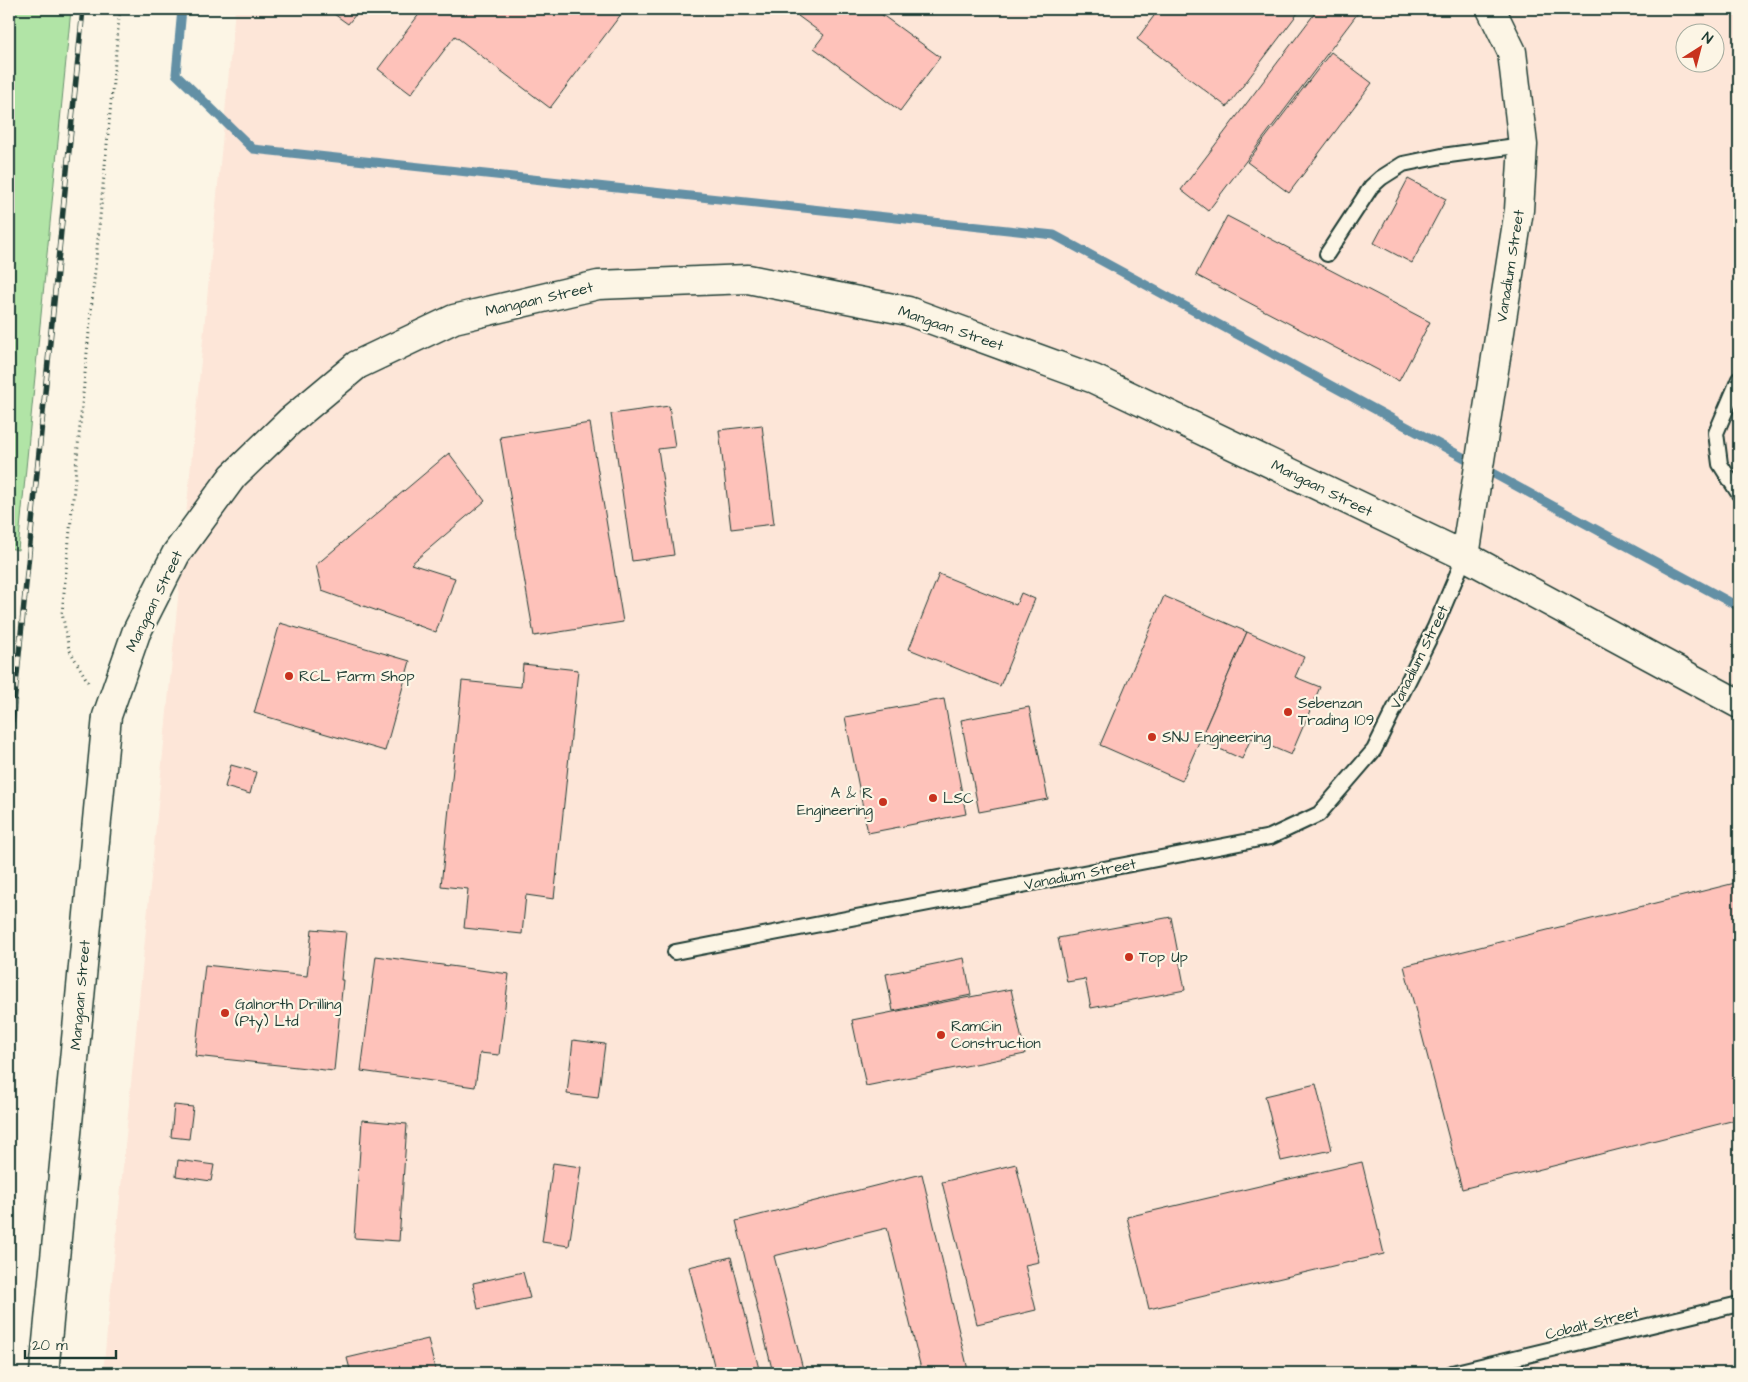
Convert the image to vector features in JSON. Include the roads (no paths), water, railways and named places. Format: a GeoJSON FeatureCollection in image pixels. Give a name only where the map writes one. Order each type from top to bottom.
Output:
{"type":"FeatureCollection","features":[{"type":"Feature","properties":{"kind":"street","name":"Vanadium Street"},"geometry":{"type":"LineString","coordinates":[[1465,556],[1519,210],[1523,145],[1512,52],[1491,9]]}},
{"type":"Feature","properties":{"kind":"street","name":"Mangaan Street"},"geometry":{"type":"LineString","coordinates":[[44,1373],[106,716],[136,633],[176,554],[233,476],[290,421],[357,365],[454,319],[598,285],[748,279],[908,312],[1094,380],[1465,556],[1739,704]]}},
{"type":"Feature","properties":{"kind":"lane"},"geometry":{"type":"LineString","coordinates":[[1327,254],[1371,187],[1403,164],[1442,156],[1523,145]]}},
{"type":"Feature","properties":{"kind":"lane"},"geometry":{"type":"LineString","coordinates":[[1739,379],[1716,433],[1720,464],[1739,494]]}},
{"type":"Feature","properties":{"kind":"lane","name":"Vanadium Street"},"geometry":{"type":"LineString","coordinates":[[675,952],[1270,837],[1320,814],[1374,750],[1435,627],[1465,556]]}},
{"type":"Feature","properties":{"kind":"lane","name":"Cobalt Street"},"geometry":{"type":"LineString","coordinates":[[1452,1373],[1739,1304]]}},
{"type":"Feature","properties":{"kind":"waterway"},"geometry":{"type":"LineString","coordinates":[[182,9],[176,74],[253,149],[1054,235],[1739,607]]}},
{"type":"Feature","properties":{"kind":"railway"},"geometry":{"type":"LineString","coordinates":[[9,755],[83,9]]}},
{"type":"Feature","properties":{"kind":"place","name":"RCL Farm Shop"},"geometry":{"type":"Point","coordinates":[289,676]}},
{"type":"Feature","properties":{"kind":"place","name":"Sebenzan Trading 109"},"geometry":{"type":"Point","coordinates":[1288,712]}},
{"type":"Feature","properties":{"kind":"place","name":"SNJ Engineering"},"geometry":{"type":"Point","coordinates":[1152,737]}},
{"type":"Feature","properties":{"kind":"place","name":"LSC"},"geometry":{"type":"Point","coordinates":[933,798]}},
{"type":"Feature","properties":{"kind":"place","name":"A & R Engineering"},"geometry":{"type":"Point","coordinates":[883,802]}},
{"type":"Feature","properties":{"kind":"place","name":"Top Up"},"geometry":{"type":"Point","coordinates":[1129,957]}},
{"type":"Feature","properties":{"kind":"place","name":"Galnorth Drilling (Pty) Ltd"},"geometry":{"type":"Point","coordinates":[225,1013]}},
{"type":"Feature","properties":{"kind":"place","name":"RamCin Construction"},"geometry":{"type":"Point","coordinates":[941,1035]}}]}
